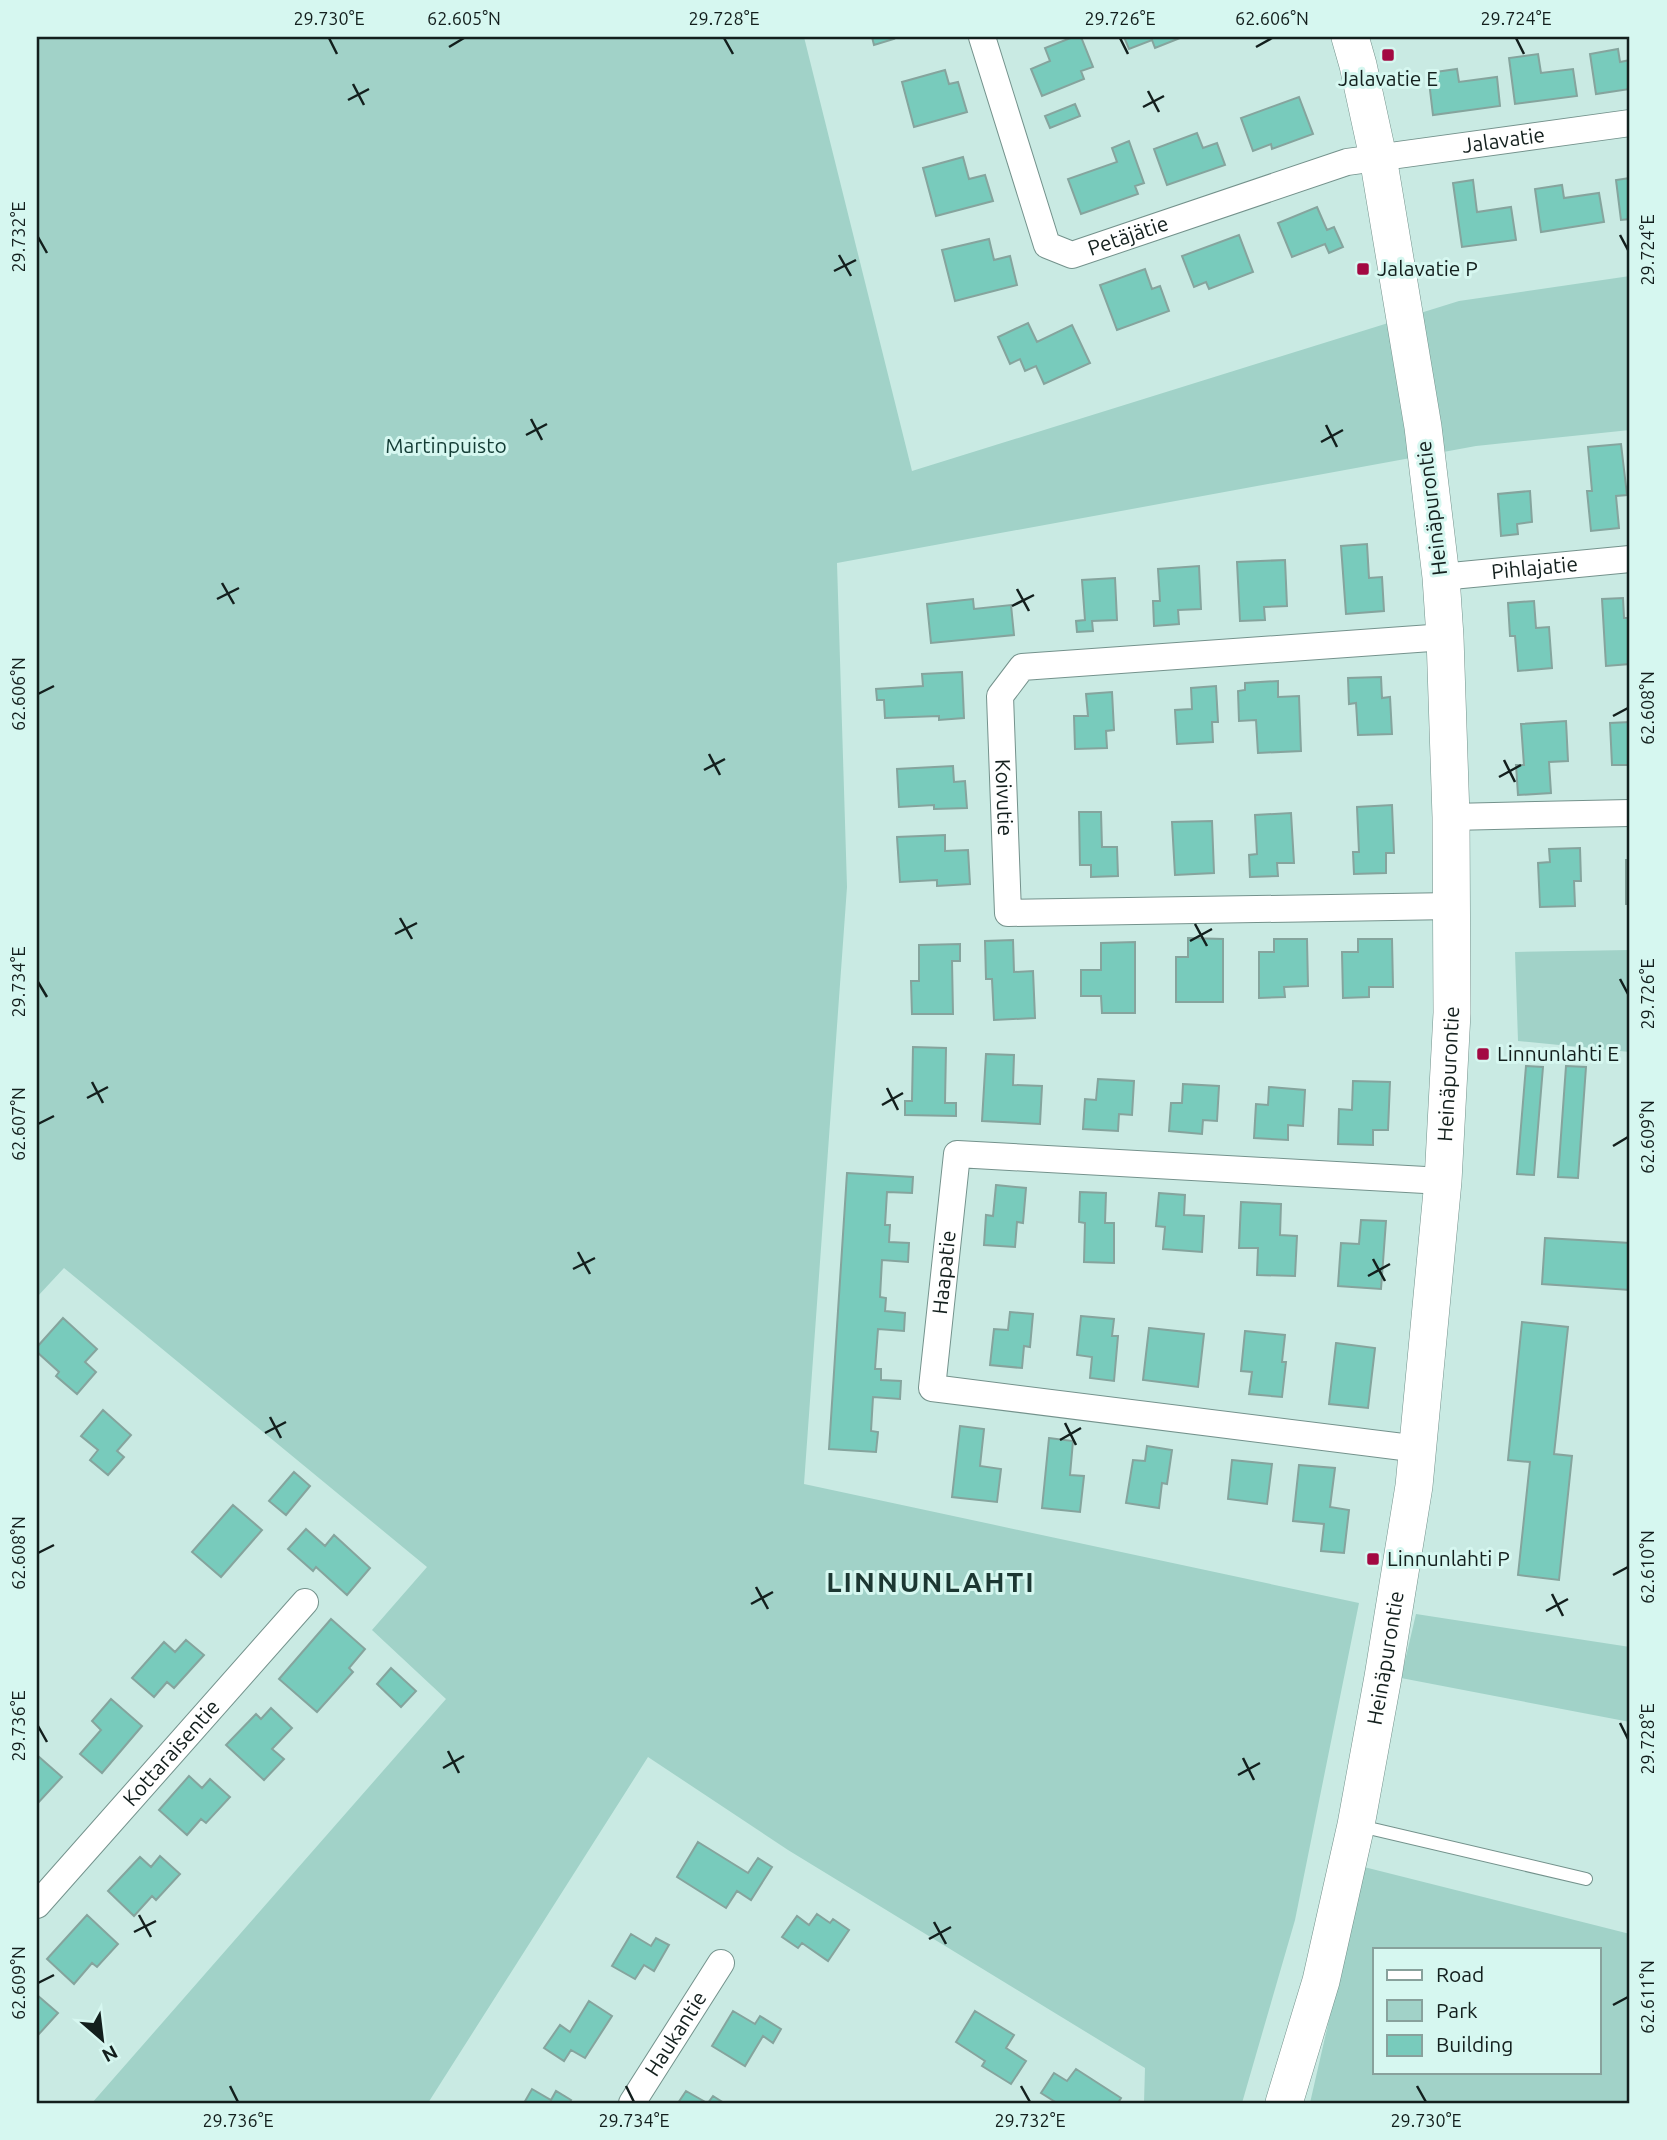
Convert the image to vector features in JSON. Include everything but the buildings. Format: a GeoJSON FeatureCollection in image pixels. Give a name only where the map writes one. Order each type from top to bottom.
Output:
{"type":"FeatureCollection","features":[{"type":"Feature","properties":{"kind":"street","name":"Petäjätie"},"geometry":{"type":"LineString","coordinates":[[982,37],[1047,245],[1072,255],[1347,162],[1378,157]]}},
{"type":"Feature","properties":{"kind":"street","name":"Heinäpurontie"},"geometry":{"type":"LineString","coordinates":[[1284,2103],[1321,1981],[1356,1825],[1419,1449],[1443,1181],[1452,1013],[1451,817],[1446,637],[1441,578],[1423,427],[1378,157],[1350,37]]}},
{"type":"Feature","properties":{"kind":"street","name":"Jalavatie"},"geometry":{"type":"LineString","coordinates":[[1378,157],[1630,123]]}},
{"type":"Feature","properties":{"kind":"street","name":"Pihlajatie"},"geometry":{"type":"LineString","coordinates":[[1441,578],[1630,559]]}},
{"type":"Feature","properties":{"kind":"street","name":"Koivutie"},"geometry":{"type":"LineString","coordinates":[[1446,637],[1022,667],[1000,696],[1007,913],[1453,906]]}},
{"type":"Feature","properties":{"kind":"street"},"geometry":{"type":"LineString","coordinates":[[1451,817],[1630,813]]}},
{"type":"Feature","properties":{"kind":"street","name":"Haapatie"},"geometry":{"type":"LineString","coordinates":[[1419,1449],[932,1388],[957,1154],[1443,1181]]}},
{"type":"Feature","properties":{"kind":"street","name":"Kottaraisentie"},"geometry":{"type":"LineString","coordinates":[[37,1905],[305,1602]]}},
{"type":"Feature","properties":{"kind":"street","name":"Haukantie"},"geometry":{"type":"LineString","coordinates":[[632,2103],[721,1963]]}},
{"type":"Feature","properties":{"kind":"lane"},"geometry":{"type":"LineString","coordinates":[[1356,1825],[1586,1879]]}},
{"type":"Feature","properties":{"kind":"green space","name":"Martinpuisto"},"geometry":{"type":"Polygon","coordinates":[[[37,37],[804,37],[912,471],[1459,301],[1630,276],[1630,430],[1476,446],[837,563],[847,887],[804,1484],[1359,1603],[1295,1920],[1242,2103],[1144,2103],[1145,2068],[788,1850],[648,1757],[428,2103],[92,2103],[446,1699],[372,1630],[427,1567],[64,1268],[37,1297],[37,37]]]}},
{"type":"Feature","properties":{"kind":"green space"},"geometry":{"type":"Polygon","coordinates":[[[1630,950],[1630,1052],[1518,1041],[1515,952],[1630,950]]]}},
{"type":"Feature","properties":{"kind":"green space"},"geometry":{"type":"Polygon","coordinates":[[[1416,1614],[1630,1647],[1630,1722],[1401,1678],[1416,1614]]]}},
{"type":"Feature","properties":{"kind":"green space"},"geometry":{"type":"Polygon","coordinates":[[[1364,1867],[1630,1934],[1630,2103],[1310,2103],[1364,1867]]]}},
{"type":"Feature","properties":{"kind":"place","name":"Jalavatie E"},"geometry":{"type":"Point","coordinates":[1388,55]}},
{"type":"Feature","properties":{"kind":"place","name":"Jalavatie P"},"geometry":{"type":"Point","coordinates":[1363,269]}},
{"type":"Feature","properties":{"kind":"place","name":"Linnunlahti E"},"geometry":{"type":"Point","coordinates":[1483,1054]}},
{"type":"Feature","properties":{"kind":"place","name":"Linnunlahti P"},"geometry":{"type":"Point","coordinates":[1373,1559]}},
{"type":"Feature","properties":{"kind":"district","name":"LINNUNLAHTI"},"geometry":{"type":"Point","coordinates":[931,1582]}}]}
